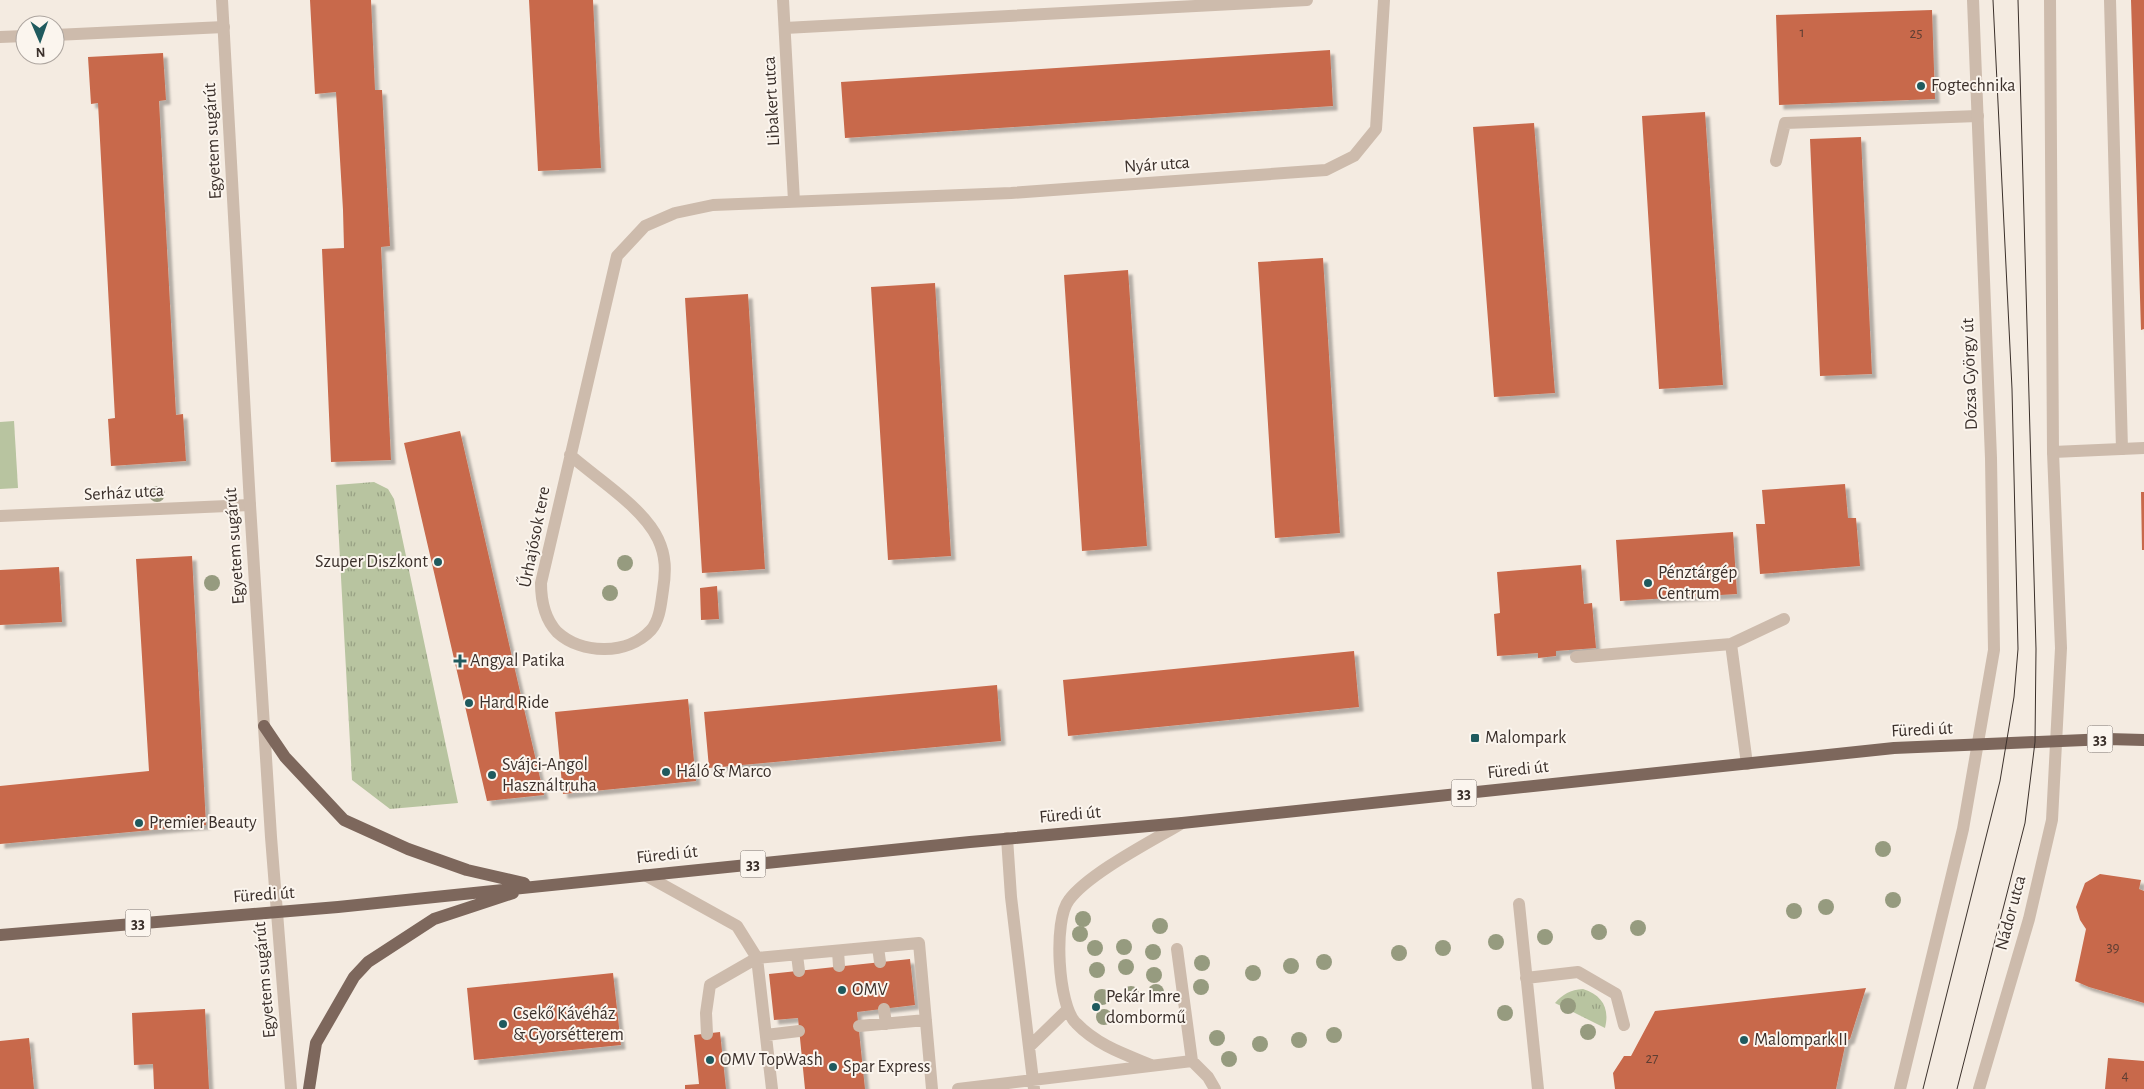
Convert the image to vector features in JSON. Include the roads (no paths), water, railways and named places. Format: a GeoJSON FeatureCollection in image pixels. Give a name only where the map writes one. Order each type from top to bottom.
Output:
{"type":"FeatureCollection","features":[{"type":"Feature","properties":{"kind":"main road"},"geometry":{"type":"LineString","coordinates":[[264,726],[285,757],[344,820],[408,849],[467,870],[536,886]]}},
{"type":"Feature","properties":{"kind":"main road","name":"Füredi út"},"geometry":{"type":"LineString","coordinates":[[0,934],[277,912],[1007,838],[1182,823],[1894,748],[2056,741],[2144,740]]}},
{"type":"Feature","properties":{"kind":"main road"},"geometry":{"type":"LineString","coordinates":[[309,1089],[316,1043],[354,977],[368,962],[434,919],[536,886]]}},
{"type":"Feature","properties":{"kind":"street","name":"Egyetem sugárút"},"geometry":{"type":"LineString","coordinates":[[222,0],[264,726],[292,1089]]}},
{"type":"Feature","properties":{"kind":"street","name":"Libakert utca"},"geometry":{"type":"LineString","coordinates":[[784,0],[794,201]]}},
{"type":"Feature","properties":{"kind":"street"},"geometry":{"type":"LineString","coordinates":[[786,28],[1307,0]]}},
{"type":"Feature","properties":{"kind":"street","name":"Nyár utca"},"geometry":{"type":"LineString","coordinates":[[794,201],[1010,193],[1326,170],[1354,156],[1376,129],[1384,0]]}},
{"type":"Feature","properties":{"kind":"street","name":"Dózsa György út"},"geometry":{"type":"LineString","coordinates":[[1973,0],[1991,458],[1994,650],[1978,745]]}},
{"type":"Feature","properties":{"kind":"street"},"geometry":{"type":"LineString","coordinates":[[2050,0],[2053,452],[2061,648],[2056,741]]}},
{"type":"Feature","properties":{"kind":"street"},"geometry":{"type":"LineString","coordinates":[[2110,0],[2122,449]]}},
{"type":"Feature","properties":{"kind":"street"},"geometry":{"type":"LineString","coordinates":[[65,35],[224,27]]}},
{"type":"Feature","properties":{"kind":"street"},"geometry":{"type":"LineString","coordinates":[[0,38],[15,37]]}},
{"type":"Feature","properties":{"kind":"street"},"geometry":{"type":"LineString","coordinates":[[1776,162],[1785,123],[1978,116]]}},
{"type":"Feature","properties":{"kind":"street","name":"Űrhajósok tere"},"geometry":{"type":"LineString","coordinates":[[570,455],[631,504],[657,537],[666,560],[660,611],[651,629],[632,644],[611,650],[591,648],[558,632],[547,616],[541,600],[541,583],[570,455],[618,256],[645,226],[675,213],[713,205],[794,201]]}},
{"type":"Feature","properties":{"kind":"street"},"geometry":{"type":"LineString","coordinates":[[2053,452],[2144,448]]}},
{"type":"Feature","properties":{"kind":"street","name":"Serház utca"},"geometry":{"type":"LineString","coordinates":[[0,516],[250,505]]}},
{"type":"Feature","properties":{"kind":"street"},"geometry":{"type":"LineString","coordinates":[[1576,657],[1732,644],[1784,619]]}},
{"type":"Feature","properties":{"kind":"street"},"geometry":{"type":"LineString","coordinates":[[1732,644],[1747,764]]}},
{"type":"Feature","properties":{"kind":"street","name":"Nádor utca"},"geometry":{"type":"LineString","coordinates":[[1979,1089],[2029,919],[2052,820],[2056,741]]}},
{"type":"Feature","properties":{"kind":"street"},"geometry":{"type":"LineString","coordinates":[[1900,1089],[1963,828],[1978,745]]}},
{"type":"Feature","properties":{"kind":"street"},"geometry":{"type":"LineString","coordinates":[[1151,1065],[1106,1048],[1075,1023],[1066,1010],[1058,941],[1063,912],[1069,900],[1118,861],[1182,823]]}},
{"type":"Feature","properties":{"kind":"street"},"geometry":{"type":"LineString","coordinates":[[1007,838],[1011,897],[1033,1084]]}},
{"type":"Feature","properties":{"kind":"street"},"geometry":{"type":"LineString","coordinates":[[645,875],[737,926],[757,958],[772,1089]]}},
{"type":"Feature","properties":{"kind":"street"},"geometry":{"type":"LineString","coordinates":[[1519,904],[1538,1089]]}},
{"type":"Feature","properties":{"kind":"street"},"geometry":{"type":"LineString","coordinates":[[707,1034],[706,1013],[710,985],[757,958],[919,943],[932,1089]]}},
{"type":"Feature","properties":{"kind":"street"},"geometry":{"type":"LineString","coordinates":[[878,947],[880,962]]}},
{"type":"Feature","properties":{"kind":"street"},"geometry":{"type":"LineString","coordinates":[[1177,949],[1192,1061],[1208,1078],[1215,1089]]}},
{"type":"Feature","properties":{"kind":"street"},"geometry":{"type":"LineString","coordinates":[[838,951],[839,966]]}},
{"type":"Feature","properties":{"kind":"street"},"geometry":{"type":"LineString","coordinates":[[797,955],[799,971]]}},
{"type":"Feature","properties":{"kind":"street"},"geometry":{"type":"LineString","coordinates":[[1526,978],[1578,972],[1616,994],[1624,1025]]}},
{"type":"Feature","properties":{"kind":"street"},"geometry":{"type":"LineString","coordinates":[[884,1009],[886,1024]]}},
{"type":"Feature","properties":{"kind":"street"},"geometry":{"type":"LineString","coordinates":[[1030,1046],[1066,1010]]}},
{"type":"Feature","properties":{"kind":"street"},"geometry":{"type":"LineString","coordinates":[[858,1026],[926,1020]]}},
{"type":"Feature","properties":{"kind":"street"},"geometry":{"type":"LineString","coordinates":[[766,1035],[799,1031]]}},
{"type":"Feature","properties":{"kind":"street"},"geometry":{"type":"LineString","coordinates":[[958,1089],[1033,1084],[1151,1065],[1192,1061]]}},
{"type":"Feature","properties":{"kind":"tram line"},"geometry":{"type":"LineString","coordinates":[[1923,1089],[2000,781],[2014,697],[2018,649],[2012,389],[1993,0]]}},
{"type":"Feature","properties":{"kind":"tram line"},"geometry":{"type":"LineString","coordinates":[[1957,1089],[2025,823],[2035,742],[2036,649],[2018,0]]}},
{"type":"Feature","properties":{"kind":"place","name":"Fogtechnika"},"geometry":{"type":"Point","coordinates":[1921,86]}},
{"type":"Feature","properties":{"kind":"place","name":"Szuper Diszkont"},"geometry":{"type":"Point","coordinates":[438,562]}},
{"type":"Feature","properties":{"kind":"place","name":"Pénztárgép Centrum"},"geometry":{"type":"Point","coordinates":[1648,583]}},
{"type":"Feature","properties":{"kind":"place","name":"Angyal Patika"},"geometry":{"type":"Point","coordinates":[460,661]}},
{"type":"Feature","properties":{"kind":"place","name":"Hard Ride"},"geometry":{"type":"Point","coordinates":[469,703]}},
{"type":"Feature","properties":{"kind":"place","name":"Malompark"},"geometry":{"type":"Point","coordinates":[1475,738]}},
{"type":"Feature","properties":{"kind":"place","name":"Háló & Marco"},"geometry":{"type":"Point","coordinates":[666,772]}},
{"type":"Feature","properties":{"kind":"place","name":"Svájci-Angol Használtruha"},"geometry":{"type":"Point","coordinates":[492,775]}},
{"type":"Feature","properties":{"kind":"place","name":"Premier Beauty"},"geometry":{"type":"Point","coordinates":[139,823]}},
{"type":"Feature","properties":{"kind":"place","name":"OMV"},"geometry":{"type":"Point","coordinates":[842,990]}},
{"type":"Feature","properties":{"kind":"place","name":"Pekár Imre dombormű"},"geometry":{"type":"Point","coordinates":[1096,1007]}},
{"type":"Feature","properties":{"kind":"place","name":"Csekő Kávéház & Gyorsétterem"},"geometry":{"type":"Point","coordinates":[503,1024]}},
{"type":"Feature","properties":{"kind":"place","name":"Malompark II"},"geometry":{"type":"Point","coordinates":[1744,1040]}},
{"type":"Feature","properties":{"kind":"place","name":"OMV TopWash"},"geometry":{"type":"Point","coordinates":[710,1060]}},
{"type":"Feature","properties":{"kind":"place","name":"Spar Express"},"geometry":{"type":"Point","coordinates":[833,1067]}}]}
